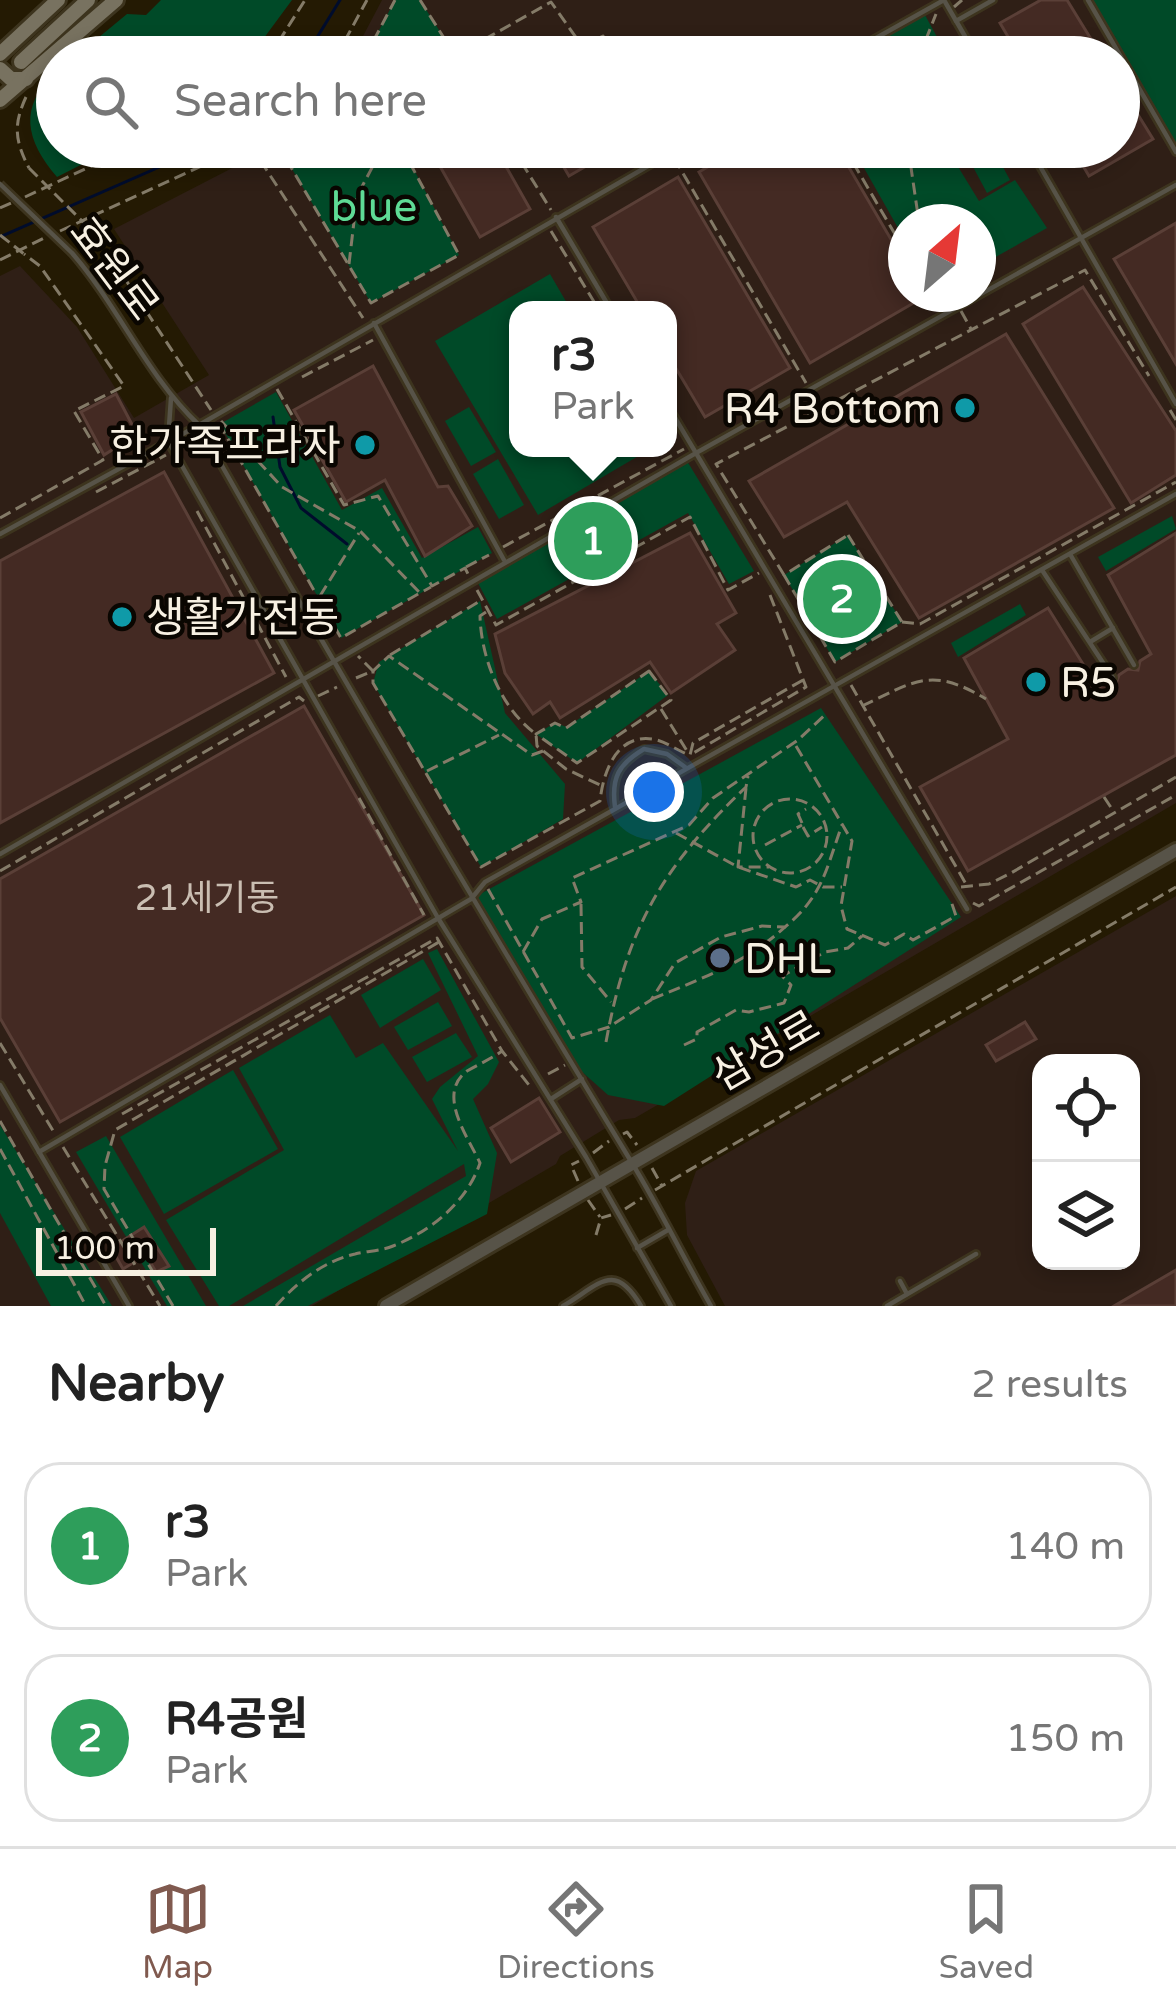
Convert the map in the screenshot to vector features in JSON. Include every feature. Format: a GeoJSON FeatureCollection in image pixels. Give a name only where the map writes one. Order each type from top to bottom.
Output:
{"type":"FeatureCollection","features":[{"type":"Feature","properties":{"kind":"main road"},"geometry":{"type":"LineString","coordinates":[[0,54],[58,0]]}},
{"type":"Feature","properties":{"kind":"main road"},"geometry":{"type":"LineString","coordinates":[[49,36],[88,0]]}},
{"type":"Feature","properties":{"kind":"main road"},"geometry":{"type":"LineString","coordinates":[[79,36],[116,0]]}},
{"type":"Feature","properties":{"kind":"main road"},"geometry":{"type":"LineString","coordinates":[[21,62],[36,48]]}},
{"type":"Feature","properties":{"kind":"main road"},"geometry":{"type":"LineString","coordinates":[[0,69],[10,79],[29,84]]}},
{"type":"Feature","properties":{"kind":"main road"},"geometry":{"type":"LineString","coordinates":[[0,100],[36,77]]}},
{"type":"Feature","properties":{"kind":"street","name":"삼성로"},"geometry":{"type":"LineString","coordinates":[[386,1306],[1176,850]]}},
{"type":"Feature","properties":{"kind":"lane"},"geometry":{"type":"LineString","coordinates":[[880,36],[944,0],[965,36]]}},
{"type":"Feature","properties":{"kind":"lane"},"geometry":{"type":"LineString","coordinates":[[956,21],[993,0]]}},
{"type":"Feature","properties":{"kind":"lane"},"geometry":{"type":"LineString","coordinates":[[1088,0],[1109,36]]}},
{"type":"Feature","properties":{"kind":"lane"},"geometry":{"type":"LineString","coordinates":[[1140,90],[1176,152]]}},
{"type":"Feature","properties":{"kind":"lane"},"geometry":{"type":"LineString","coordinates":[[0,534],[200,425],[644,168]]}},
{"type":"Feature","properties":{"kind":"lane"},"geometry":{"type":"LineString","coordinates":[[1041,168],[1176,404]]}},
{"type":"Feature","properties":{"kind":"lane","name":"효원로"},"geometry":{"type":"LineString","coordinates":[[0,184],[101,287],[171,398],[200,425],[331,661],[633,1164],[711,1306]]}},
{"type":"Feature","properties":{"kind":"lane"},"geometry":{"type":"LineString","coordinates":[[0,854],[472,580],[1176,185]]}},
{"type":"Feature","properties":{"kind":"lane"},"geometry":{"type":"LineString","coordinates":[[556,217],[606,301]]}},
{"type":"Feature","properties":{"kind":"lane"},"geometry":{"type":"LineString","coordinates":[[371,325],[505,562]]}},
{"type":"Feature","properties":{"kind":"lane"},"geometry":{"type":"LineString","coordinates":[[171,398],[168,441],[438,918],[601,1182],[671,1306]]}},
{"type":"Feature","properties":{"kind":"lane"},"geometry":{"type":"LineString","coordinates":[[677,421],[967,909]]}},
{"type":"Feature","properties":{"kind":"lane"},"geometry":{"type":"LineString","coordinates":[[39,1152],[471,899],[485,882],[1176,494]]}},
{"type":"Feature","properties":{"kind":"lane"},"geometry":{"type":"LineString","coordinates":[[1070,554],[1134,665]]}},
{"type":"Feature","properties":{"kind":"lane"},"geometry":{"type":"LineString","coordinates":[[1042,570],[1113,678]]}},
{"type":"Feature","properties":{"kind":"lane"},"geometry":{"type":"LineString","coordinates":[[1090,642],[1113,628]]}},
{"type":"Feature","properties":{"kind":"lane"},"geometry":{"type":"LineString","coordinates":[[615,807],[613,787],[621,763],[644,749],[667,754],[685,767]]}},
{"type":"Feature","properties":{"kind":"lane"},"geometry":{"type":"LineString","coordinates":[[551,1099],[582,1079]]}},
{"type":"Feature","properties":{"kind":"lane"},"geometry":{"type":"LineString","coordinates":[[0,1085],[129,1306]]}},
{"type":"Feature","properties":{"kind":"lane"},"geometry":{"type":"LineString","coordinates":[[637,1248],[668,1230]]}},
{"type":"Feature","properties":{"kind":"lane"},"geometry":{"type":"LineString","coordinates":[[886,1306],[976,1254]]}},
{"type":"Feature","properties":{"kind":"lane"},"geometry":{"type":"LineString","coordinates":[[563,1306],[605,1281],[618,1279],[641,1306]]}},
{"type":"Feature","properties":{"kind":"lane"},"geometry":{"type":"LineString","coordinates":[[900,1281],[907,1294]]}},
{"type":"Feature","properties":{"kind":"path"},"geometry":{"type":"LineString","coordinates":[[282,36],[305,0]]}},
{"type":"Feature","properties":{"kind":"path"},"geometry":{"type":"LineString","coordinates":[[347,36],[367,0]]}},
{"type":"Feature","properties":{"kind":"path"},"geometry":{"type":"LineString","coordinates":[[376,36],[395,0]]}},
{"type":"Feature","properties":{"kind":"path"},"geometry":{"type":"LineString","coordinates":[[420,0],[442,36]]}},
{"type":"Feature","properties":{"kind":"path"},"geometry":{"type":"LineString","coordinates":[[490,36],[551,2],[575,36]]}},
{"type":"Feature","properties":{"kind":"path"},"geometry":{"type":"LineString","coordinates":[[928,36],[937,10],[950,10]]}},
{"type":"Feature","properties":{"kind":"path"},"geometry":{"type":"LineString","coordinates":[[29,84],[15,122],[29,168],[97,236],[215,416],[341,638],[495,552]]}},
{"type":"Feature","properties":{"kind":"path"},"geometry":{"type":"LineString","coordinates":[[0,208],[87,168]]}},
{"type":"Feature","properties":{"kind":"path"},"geometry":{"type":"LineString","coordinates":[[0,260],[198,168]]}},
{"type":"Feature","properties":{"kind":"path"},"geometry":{"type":"LineString","coordinates":[[264,168],[371,325]]}},
{"type":"Feature","properties":{"kind":"path"},"geometry":{"type":"LineString","coordinates":[[292,168],[370,303],[459,255],[413,168]]}},
{"type":"Feature","properties":{"kind":"path"},"geometry":{"type":"LineString","coordinates":[[349,265],[357,196],[372,168]]}},
{"type":"Feature","properties":{"kind":"path"},"geometry":{"type":"LineString","coordinates":[[525,168],[556,217]]}},
{"type":"Feature","properties":{"kind":"path"},"geometry":{"type":"LineString","coordinates":[[680,168],[810,389]]}},
{"type":"Feature","properties":{"kind":"path"},"geometry":{"type":"LineString","coordinates":[[856,168],[888,222]]}},
{"type":"Feature","properties":{"kind":"path"},"geometry":{"type":"LineString","coordinates":[[911,168],[917,204]]}},
{"type":"Feature","properties":{"kind":"path"},"geometry":{"type":"LineString","coordinates":[[550,232],[592,301]]}},
{"type":"Feature","properties":{"kind":"path"},"geometry":{"type":"LineString","coordinates":[[0,235],[40,266],[124,386],[74,411],[103,460],[0,518]]}},
{"type":"Feature","properties":{"kind":"path"},"geometry":{"type":"LineString","coordinates":[[1153,383],[1085,270],[716,464],[835,662],[902,622],[920,624],[1176,482]]}},
{"type":"Feature","properties":{"kind":"path"},"geometry":{"type":"LineString","coordinates":[[941,312],[943,316]]}},
{"type":"Feature","properties":{"kind":"path"},"geometry":{"type":"LineString","coordinates":[[297,379],[376,338]]}},
{"type":"Feature","properties":{"kind":"path"},"geometry":{"type":"LineString","coordinates":[[273,382],[344,505],[378,496],[432,586]]}},
{"type":"Feature","properties":{"kind":"path"},"geometry":{"type":"LineString","coordinates":[[1165,402],[1176,421]]}},
{"type":"Feature","properties":{"kind":"path"},"geometry":{"type":"LineString","coordinates":[[215,416],[282,487],[360,531],[421,593]]}},
{"type":"Feature","properties":{"kind":"path"},"geometry":{"type":"LineString","coordinates":[[502,548],[669,457]]}},
{"type":"Feature","properties":{"kind":"path"},"geometry":{"type":"LineString","coordinates":[[188,494],[285,675]]}},
{"type":"Feature","properties":{"kind":"path"},"geometry":{"type":"LineString","coordinates":[[465,568],[496,625],[690,517],[728,590],[761,572]]}},
{"type":"Feature","properties":{"kind":"path"},"geometry":{"type":"LineString","coordinates":[[319,598],[360,531]]}},
{"type":"Feature","properties":{"kind":"path"},"geometry":{"type":"LineString","coordinates":[[784,575],[848,535],[902,622]]}},
{"type":"Feature","properties":{"kind":"path"},"geometry":{"type":"LineString","coordinates":[[690,754],[806,687],[769,594]]}},
{"type":"Feature","properties":{"kind":"path"},"geometry":{"type":"LineString","coordinates":[[0,871],[299,697],[306,701],[373,671],[389,656],[482,599]]}},
{"type":"Feature","properties":{"kind":"path"},"geometry":{"type":"LineString","coordinates":[[488,611],[480,616],[480,634],[493,678],[522,722],[536,734],[577,763],[671,700],[649,671],[566,728],[555,723],[536,734]]}},
{"type":"Feature","properties":{"kind":"path"},"geometry":{"type":"LineString","coordinates":[[389,656],[532,754],[543,751]]}},
{"type":"Feature","properties":{"kind":"path"},"geometry":{"type":"LineString","coordinates":[[373,671],[373,683],[481,867],[600,801],[601,785],[614,754],[632,742],[648,738],[690,754]]}},
{"type":"Feature","properties":{"kind":"path"},"geometry":{"type":"LineString","coordinates":[[862,706],[911,680],[929,677],[958,682],[986,699]]}},
{"type":"Feature","properties":{"kind":"path"},"geometry":{"type":"LineString","coordinates":[[847,678],[966,885]]}},
{"type":"Feature","properties":{"kind":"path"},"geometry":{"type":"LineString","coordinates":[[660,707],[694,762]]}},
{"type":"Feature","properties":{"kind":"path"},"geometry":{"type":"LineString","coordinates":[[614,1004],[592,985],[582,967],[584,929],[572,878],[689,825],[713,798],[794,743],[826,713]]}},
{"type":"Feature","properties":{"kind":"path"},"geometry":{"type":"LineString","coordinates":[[425,772],[501,734]]}},
{"type":"Feature","properties":{"kind":"path"},"geometry":{"type":"LineString","coordinates":[[536,734],[537,746],[543,751],[566,769],[601,785]]}},
{"type":"Feature","properties":{"kind":"path"},"geometry":{"type":"LineString","coordinates":[[794,743],[852,841],[843,887],[847,929],[885,945],[904,934],[913,940],[956,916],[949,894]]}},
{"type":"Feature","properties":{"kind":"path"},"geometry":{"type":"LineString","coordinates":[[738,867],[748,774]]}},
{"type":"Feature","properties":{"kind":"path"},"geometry":{"type":"LineString","coordinates":[[949,894],[966,885],[988,884],[1176,777]]}},
{"type":"Feature","properties":{"kind":"path"},"geometry":{"type":"LineString","coordinates":[[350,782],[429,923]]}},
{"type":"Feature","properties":{"kind":"path"},"geometry":{"type":"LineString","coordinates":[[606,1042],[618,979],[651,902],[691,843],[746,787]]}},
{"type":"Feature","properties":{"kind":"path"},"geometry":{"type":"LineString","coordinates":[[949,894],[979,906],[1176,795]]}},
{"type":"Feature","properties":{"kind":"path"},"geometry":{"type":"LineString","coordinates":[[1105,797],[1115,814]]}},
{"type":"Feature","properties":{"kind":"path"},"geometry":{"type":"LineString","coordinates":[[738,867],[796,873],[812,867],[828,841],[824,825],[809,807],[793,799],[762,812],[754,828],[754,843],[771,867]]}},
{"type":"Feature","properties":{"kind":"path"},"geometry":{"type":"LineString","coordinates":[[809,807],[797,814],[808,836],[835,813]]}},
{"type":"Feature","properties":{"kind":"path"},"geometry":{"type":"LineString","coordinates":[[765,845],[802,825]]}},
{"type":"Feature","properties":{"kind":"path"},"geometry":{"type":"LineString","coordinates":[[485,882],[572,1038],[609,1028],[651,1000],[757,952],[807,909],[823,887],[826,859],[842,825]]}},
{"type":"Feature","properties":{"kind":"path"},"geometry":{"type":"LineString","coordinates":[[674,832],[738,867],[796,887],[810,880],[823,887],[843,887]]}},
{"type":"Feature","properties":{"kind":"path"},"geometry":{"type":"LineString","coordinates":[[596,1235],[601,1218],[619,1212],[1176,887]]}},
{"type":"Feature","properties":{"kind":"path"},"geometry":{"type":"LineString","coordinates":[[523,953],[542,919],[580,902]]}},
{"type":"Feature","properties":{"kind":"path"},"geometry":{"type":"LineString","coordinates":[[651,1000],[675,963],[695,950],[762,926],[784,927]]}},
{"type":"Feature","properties":{"kind":"path"},"geometry":{"type":"LineString","coordinates":[[684,1045],[736,1010],[749,1012],[784,1003],[790,985],[782,976],[825,952],[848,948],[862,936]]}},
{"type":"Feature","properties":{"kind":"path"},"geometry":{"type":"LineString","coordinates":[[124,1113],[437,938],[526,1086],[571,1062]]}},
{"type":"Feature","properties":{"kind":"path"},"geometry":{"type":"LineString","coordinates":[[173,1306],[104,1189],[105,1166],[116,1130],[439,942]]}},
{"type":"Feature","properties":{"kind":"path"},"geometry":{"type":"LineString","coordinates":[[0,1043],[160,1306]]}},
{"type":"Feature","properties":{"kind":"path"},"geometry":{"type":"LineString","coordinates":[[276,1306],[321,1267],[411,1238],[468,1191],[479,1163],[459,1120],[453,1093],[464,1073],[502,1051]]}},
{"type":"Feature","properties":{"kind":"path"},"geometry":{"type":"LineString","coordinates":[[0,1121],[106,1306]]}},
{"type":"Feature","properties":{"kind":"path"},"geometry":{"type":"LineString","coordinates":[[0,1149],[86,1306]]}},
{"type":"Feature","properties":{"kind":"shaded area"},"geometry":{"type":"Polygon","coordinates":[[[382,0],[1176,0],[1176,803],[635,1118],[619,1120],[560,1156],[556,1164],[312,1306],[0,1306],[0,276],[20,266],[77,327],[134,418],[209,375],[114,229],[232,168],[1140,168],[1140,36],[363,36],[382,0]]]}},
{"type":"Feature","properties":{"kind":"shaded area"},"geometry":{"type":"Polygon","coordinates":[[[1176,896],[1176,1306],[725,1306],[687,1235],[685,1203],[696,1171],[1176,896]]]}},
{"type":"Feature","properties":{"kind":"green space"},"geometry":{"type":"Polygon","coordinates":[[[161,0],[292,0],[265,36],[100,36],[127,14],[146,15],[161,0]]]}},
{"type":"Feature","properties":{"kind":"green space"},"geometry":{"type":"Polygon","coordinates":[[[395,0],[420,0],[443,36],[376,36],[395,0]]]}},
{"type":"Feature","properties":{"kind":"green space"},"geometry":{"type":"Polygon","coordinates":[[[1091,0],[1176,0],[1176,150],[1140,86],[1140,36],[1111,36],[1091,0]]]}},
{"type":"Feature","properties":{"kind":"green space"},"geometry":{"type":"Polygon","coordinates":[[[925,15],[936,36],[888,36],[925,15]]]}},
{"type":"Feature","properties":{"kind":"green space"},"geometry":{"type":"Polygon","coordinates":[[[36,98],[36,145],[30,124],[36,98]]]}},
{"type":"Feature","properties":{"kind":"green space"},"geometry":{"type":"Polygon","coordinates":[[[49,168],[75,168],[57,177],[49,168]]]}},
{"type":"Feature","properties":{"kind":"green space","name":"blue"},"geometry":{"type":"Polygon","coordinates":[[[291,168],[413,168],[459,255],[371,303],[291,168]]]}},
{"type":"Feature","properties":{"kind":"green space"},"geometry":{"type":"Polygon","coordinates":[[[864,168],[959,168],[979,201],[1015,180],[1047,228],[996,257],[996,204],[888,204],[888,210],[864,168]]]}},
{"type":"Feature","properties":{"kind":"green space"},"geometry":{"type":"Polygon","coordinates":[[[974,168],[1003,168],[1010,180],[987,193],[974,168]]]}},
{"type":"Feature","properties":{"kind":"green space"},"geometry":{"type":"Polygon","coordinates":[[[550,274],[566,301],[509,301],[509,457],[637,457],[538,515],[435,341],[550,274]]]}},
{"type":"Feature","properties":{"kind":"green space"},"geometry":{"type":"Polygon","coordinates":[[[276,392],[342,510],[382,488],[422,558],[478,527],[492,553],[341,638],[220,424],[276,392]]]}},
{"type":"Feature","properties":{"kind":"green space"},"geometry":{"type":"Polygon","coordinates":[[[469,407],[496,452],[471,466],[445,421],[469,407]]]}},
{"type":"Feature","properties":{"kind":"green space"},"geometry":{"type":"Polygon","coordinates":[[[498,459],[524,505],[499,519],[473,474],[498,459]]]}},
{"type":"Feature","properties":{"kind":"green space"},"geometry":{"type":"Polygon","coordinates":[[[687,461],[754,571],[729,584],[688,513],[497,619],[478,583],[687,461]]]}},
{"type":"Feature","properties":{"kind":"green space"},"geometry":{"type":"Polygon","coordinates":[[[1172,516],[1176,529],[1106,571],[1098,557],[1172,516]]]}},
{"type":"Feature","properties":{"kind":"green space"},"geometry":{"type":"Polygon","coordinates":[[[848,535],[902,622],[835,662],[784,575],[848,535]]]}},
{"type":"Feature","properties":{"kind":"green space"},"geometry":{"type":"Polygon","coordinates":[[[480,601],[505,713],[565,784],[563,819],[481,867],[373,683],[379,662],[480,601]]]}},
{"type":"Feature","properties":{"kind":"green space"},"geometry":{"type":"Polygon","coordinates":[[[1020,604],[1026,615],[958,657],[951,643],[1020,604]]]}},
{"type":"Feature","properties":{"kind":"green space"},"geometry":{"type":"Polygon","coordinates":[[[649,671],[668,695],[577,763],[536,734],[555,723],[567,727],[649,671]]]}},
{"type":"Feature","properties":{"kind":"green space"},"geometry":{"type":"Polygon","coordinates":[[[821,708],[961,917],[664,1106],[608,1095],[571,1062],[471,899],[821,708]]]}},
{"type":"Feature","properties":{"kind":"green space"},"geometry":{"type":"Polygon","coordinates":[[[437,949],[499,1062],[488,1084],[473,1099],[497,1153],[487,1214],[308,1306],[243,1306],[466,1176],[464,1164],[229,1306],[219,1306],[166,1220],[284,1150],[239,1068],[330,1015],[356,1058],[383,1043],[458,1151],[432,1099],[478,1056],[428,953],[437,949]]]}},
{"type":"Feature","properties":{"kind":"green space"},"geometry":{"type":"Polygon","coordinates":[[[423,959],[441,990],[380,1028],[361,995],[423,959]]]}},
{"type":"Feature","properties":{"kind":"green space"},"geometry":{"type":"Polygon","coordinates":[[[438,1002],[452,1026],[408,1050],[394,1027],[438,1002]]]}},
{"type":"Feature","properties":{"kind":"green space"},"geometry":{"type":"Polygon","coordinates":[[[456,1033],[472,1057],[427,1082],[412,1057],[456,1033]]]}},
{"type":"Feature","properties":{"kind":"green space"},"geometry":{"type":"Polygon","coordinates":[[[233,1070],[278,1149],[164,1214],[120,1137],[233,1070]]]}},
{"type":"Feature","properties":{"kind":"green space"},"geometry":{"type":"Polygon","coordinates":[[[0,1125],[112,1306],[51,1306],[0,1213],[0,1125]]]}},
{"type":"Feature","properties":{"kind":"green space"},"geometry":{"type":"Polygon","coordinates":[[[106,1136],[206,1306],[167,1306],[76,1152],[106,1136]]]}},
{"type":"Feature","properties":{"kind":"building"},"geometry":{"type":"Polygon","coordinates":[[[1041,0],[1067,0],[1089,36],[1008,36],[1000,23],[1041,0]]]}},
{"type":"Feature","properties":{"kind":"building"},"geometry":{"type":"Polygon","coordinates":[[[1140,118],[1153,139],[1140,147],[1140,118]]]}},
{"type":"Feature","properties":{"kind":"building"},"geometry":{"type":"Polygon","coordinates":[[[441,168],[507,168],[530,209],[480,237],[441,168]]]}},
{"type":"Feature","properties":{"kind":"building"},"geometry":{"type":"Polygon","coordinates":[[[706,168],[849,168],[888,234],[888,312],[898,312],[810,363],[699,172],[706,168]]]}},
{"type":"Feature","properties":{"kind":"building"},"geometry":{"type":"Polygon","coordinates":[[[678,177],[790,368],[705,417],[677,370],[677,301],[637,301],[593,227],[678,177]]]}},
{"type":"Feature","properties":{"kind":"building"},"geometry":{"type":"Polygon","coordinates":[[[1176,223],[1176,364],[1114,259],[1176,223]]]}},
{"type":"Feature","properties":{"kind":"building"},"geometry":{"type":"Polygon","coordinates":[[[1083,287],[1176,431],[1176,475],[1131,503],[1023,324],[1083,287]]]}},
{"type":"Feature","properties":{"kind":"building","name":"R4 Bottom"},"geometry":{"type":"Polygon","coordinates":[[[1006,334],[1114,508],[919,618],[847,502],[784,537],[749,481],[1006,334]]]}},
{"type":"Feature","properties":{"kind":"building","name":"한가족프라자"},"geometry":{"type":"Polygon","coordinates":[[[373,366],[438,487],[448,486],[472,526],[425,556],[385,480],[346,502],[294,410],[373,366]]]}},
{"type":"Feature","properties":{"kind":"building"},"geometry":{"type":"Polygon","coordinates":[[[116,394],[137,434],[104,455],[81,412],[116,394]]]}},
{"type":"Feature","properties":{"kind":"building","name":"생활가전동"},"geometry":{"type":"Polygon","coordinates":[[[164,472],[274,673],[0,823],[0,561],[164,472]]]}},
{"type":"Feature","properties":{"kind":"building"},"geometry":{"type":"Polygon","coordinates":[[[690,533],[736,613],[717,624],[735,650],[671,693],[650,662],[560,718],[550,702],[533,714],[505,673],[495,634],[690,533]]]}},
{"type":"Feature","properties":{"kind":"building","name":"R5"},"geometry":{"type":"Polygon","coordinates":[[[1176,533],[1176,755],[968,871],[920,787],[1008,739],[964,658],[1048,608],[1098,688],[1107,682],[1116,684],[1119,675],[1138,670],[1140,661],[1151,654],[1108,575],[1176,533]]]}},
{"type":"Feature","properties":{"kind":"building"},"geometry":{"type":"Polygon","coordinates":[[[304,706],[424,915],[60,1122],[0,1018],[0,879],[304,706]]]}},
{"type":"Feature","properties":{"kind":"building"},"geometry":{"type":"Polygon","coordinates":[[[1025,1022],[1036,1039],[996,1061],[986,1045],[1025,1022]]]}},
{"type":"Feature","properties":{"kind":"building"},"geometry":{"type":"Polygon","coordinates":[[[539,1098],[560,1132],[511,1162],[491,1128],[539,1098]]]}},
{"type":"Feature","properties":{"kind":"building"},"geometry":{"type":"Polygon","coordinates":[[[144,1227],[169,1266],[156,1272],[146,1255],[123,1269],[111,1248],[144,1227]]]}},
{"type":"Feature","properties":{"kind":"building"},"geometry":{"type":"Polygon","coordinates":[[[1176,1270],[1176,1306],[1114,1306],[1176,1270]]]}},
{"type":"Feature","properties":{"kind":"waterway"},"geometry":{"type":"LineString","coordinates":[[318,36],[340,0]]}},
{"type":"Feature","properties":{"kind":"waterway"},"geometry":{"type":"LineString","coordinates":[[0,237],[157,168]]}},
{"type":"Feature","properties":{"kind":"waterway"},"geometry":{"type":"LineString","coordinates":[[273,417],[280,467],[301,508],[347,544]]}},
{"type":"Feature","properties":{"kind":"place","name":"R4 Bottom"},"geometry":{"type":"Point","coordinates":[965,408]}},
{"type":"Feature","properties":{"kind":"place","name":"한가족프라자"},"geometry":{"type":"Point","coordinates":[365,445]}},
{"type":"Feature","properties":{"kind":"place","name":"r3"},"geometry":{"type":"Point","coordinates":[593,541]}},
{"type":"Feature","properties":{"kind":"place","name":"R4공원"},"geometry":{"type":"Point","coordinates":[842,599]}},
{"type":"Feature","properties":{"kind":"place","name":"생활가전동"},"geometry":{"type":"Point","coordinates":[122,617]}},
{"type":"Feature","properties":{"kind":"place","name":"R5"},"geometry":{"type":"Point","coordinates":[1036,682]}},
{"type":"Feature","properties":{"kind":"place","name":"DHL"},"geometry":{"type":"Point","coordinates":[720,958]}}]}
